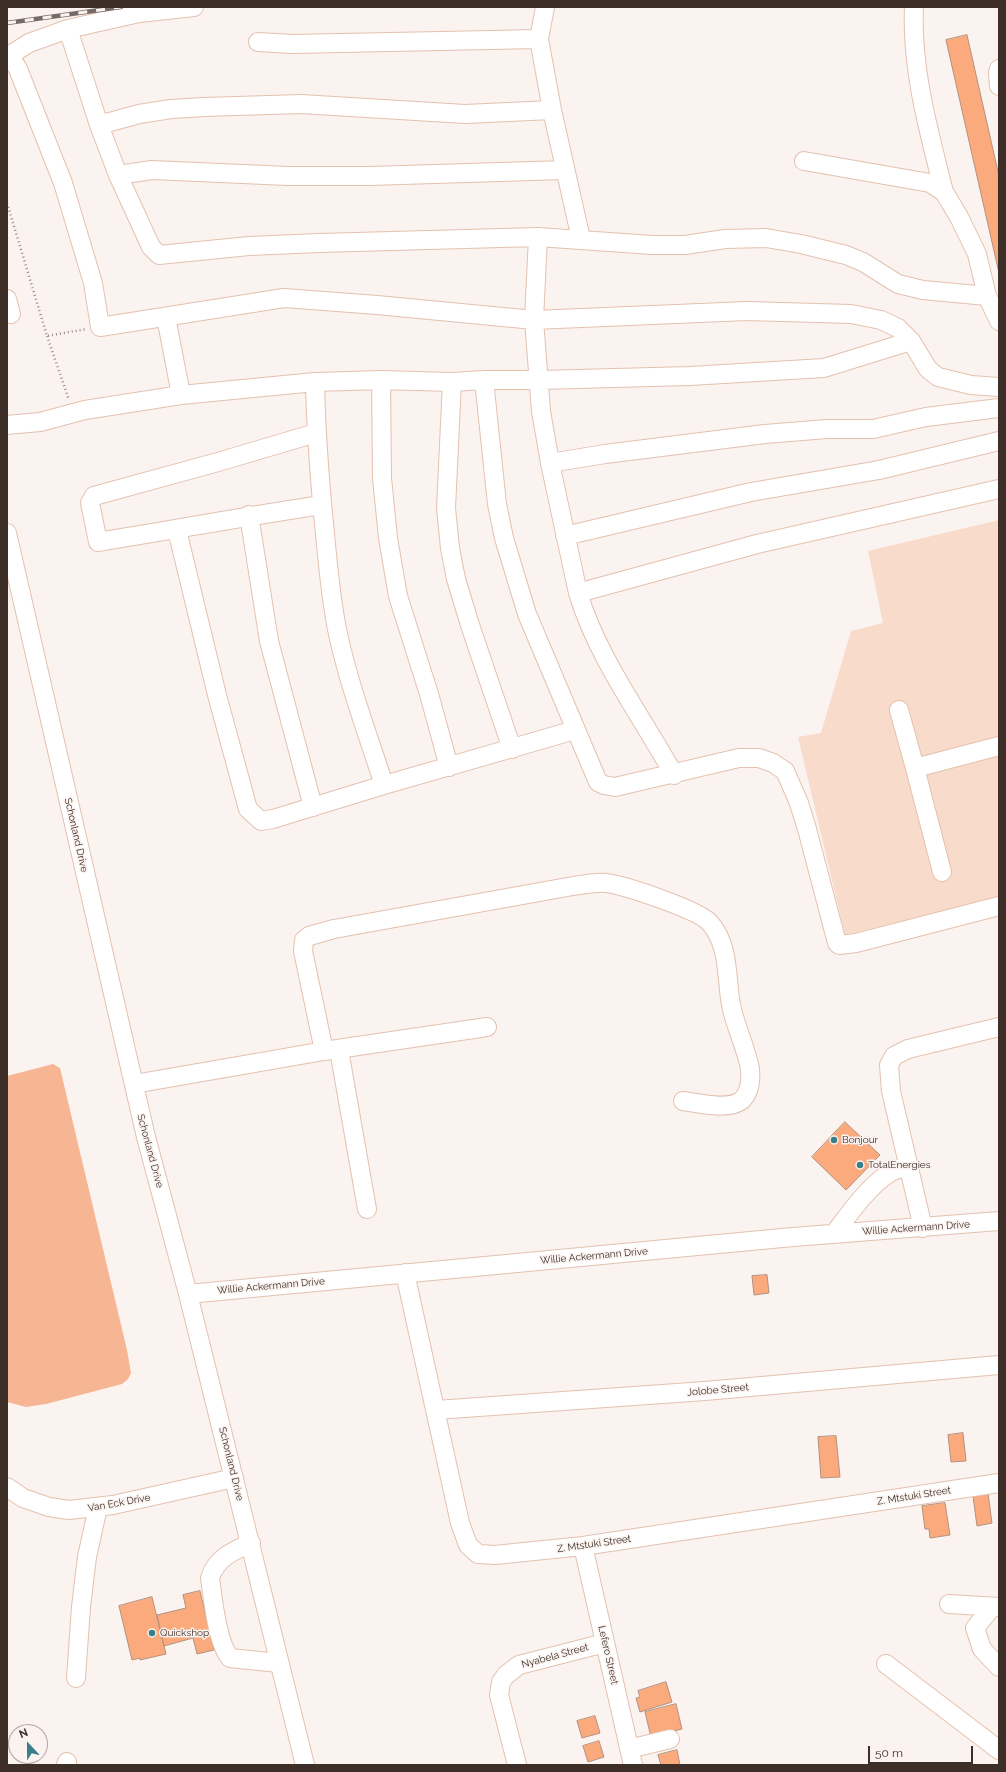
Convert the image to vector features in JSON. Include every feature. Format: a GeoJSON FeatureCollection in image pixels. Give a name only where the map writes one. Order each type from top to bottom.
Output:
{"type":"FeatureCollection","features":[{"type":"Feature","properties":{"kind":"street"},"geometry":{"type":"LineString","coordinates":[[194,7],[139,13],[68,29],[29,43],[8,56],[18,69],[63,183],[93,283],[100,327],[284,298],[534,320],[747,311],[851,314],[881,320],[898,328],[911,341],[928,369],[938,377],[971,385],[999,387]]}},
{"type":"Feature","properties":{"kind":"street"},"geometry":{"type":"LineString","coordinates":[[545,7],[539,39],[552,110],[581,239]]}},
{"type":"Feature","properties":{"kind":"street"},"geometry":{"type":"LineString","coordinates":[[914,7],[913,34],[921,94],[944,192],[959,217],[977,254],[986,296],[999,321]]}},
{"type":"Feature","properties":{"kind":"street"},"geometry":{"type":"LineString","coordinates":[[68,29],[99,125],[118,176],[151,247],[162,256],[257,245],[538,237],[659,245],[685,245],[725,239],[766,238],[846,255],[863,262],[898,284],[923,290],[986,296]]}},
{"type":"Feature","properties":{"kind":"street"},"geometry":{"type":"LineString","coordinates":[[258,42],[292,44],[539,39]]}},
{"type":"Feature","properties":{"kind":"street"},"geometry":{"type":"LineString","coordinates":[[999,69],[999,86]]}},
{"type":"Feature","properties":{"kind":"street"},"geometry":{"type":"LineString","coordinates":[[99,125],[139,114],[171,109],[204,107],[301,104],[465,114],[552,110]]}},
{"type":"Feature","properties":{"kind":"street"},"geometry":{"type":"LineString","coordinates":[[804,161],[930,183],[944,192]]}},
{"type":"Feature","properties":{"kind":"street"},"geometry":{"type":"LineString","coordinates":[[118,176],[152,170],[288,176],[369,176],[565,170]]}},
{"type":"Feature","properties":{"kind":"street"},"geometry":{"type":"LineString","coordinates":[[538,237],[534,320],[540,380],[541,411],[550,463],[578,593],[584,612],[601,650],[674,775]]}},
{"type":"Feature","properties":{"kind":"street"},"geometry":{"type":"LineString","coordinates":[[166,317],[180,395]]}},
{"type":"Feature","properties":{"kind":"street"},"geometry":{"type":"LineString","coordinates":[[7,425],[40,422],[73,413],[180,395],[315,382],[381,380],[452,382],[690,376],[824,368],[911,341]]}},
{"type":"Feature","properties":{"kind":"street"},"geometry":{"type":"LineString","coordinates":[[381,380],[382,478],[388,538],[398,596],[429,694],[449,767]]}},
{"type":"Feature","properties":{"kind":"street"},"geometry":{"type":"LineString","coordinates":[[484,380],[497,504],[504,538],[527,614],[594,776],[598,782],[615,787],[674,775],[703,766],[739,758],[759,758],[773,763],[785,771],[799,803],[837,943],[839,945],[863,941],[999,906]]}},
{"type":"Feature","properties":{"kind":"street"},"geometry":{"type":"LineString","coordinates":[[315,382],[316,433],[322,504],[329,576],[338,633],[349,678],[384,784]]}},
{"type":"Feature","properties":{"kind":"street"},"geometry":{"type":"LineString","coordinates":[[452,382],[446,508],[450,548],[456,579],[470,625],[512,749]]}},
{"type":"Feature","properties":{"kind":"street"},"geometry":{"type":"LineString","coordinates":[[550,463],[605,454],[765,434],[827,429],[873,429],[926,417],[999,408]]}},
{"type":"Feature","properties":{"kind":"street"},"geometry":{"type":"LineString","coordinates":[[316,433],[94,496],[90,503],[98,542],[177,530],[322,504]]}},
{"type":"Feature","properties":{"kind":"street"},"geometry":{"type":"LineString","coordinates":[[565,536],[751,492],[879,470],[999,441]]}},
{"type":"Feature","properties":{"kind":"street"},"geometry":{"type":"LineString","coordinates":[[578,593],[757,544],[999,489]]}},
{"type":"Feature","properties":{"kind":"street"},"geometry":{"type":"LineString","coordinates":[[249,516],[261,600],[269,642],[313,807]]}},
{"type":"Feature","properties":{"kind":"street"},"geometry":{"type":"LineString","coordinates":[[177,530],[217,695],[248,809],[261,821],[273,819],[384,784],[449,767],[575,730]]}},
{"type":"Feature","properties":{"kind":"street","name":"Schonland Drive"},"geometry":{"type":"LineString","coordinates":[[7,533],[146,1136],[251,1543],[305,1765]]}},
{"type":"Feature","properties":{"kind":"street"},"geometry":{"type":"LineString","coordinates":[[899,710],[942,872]]}},
{"type":"Feature","properties":{"kind":"street"},"geometry":{"type":"LineString","coordinates":[[915,768],[999,746]]}},
{"type":"Feature","properties":{"kind":"street"},"geometry":{"type":"LineString","coordinates":[[367,1209],[331,1051],[303,951],[304,940],[309,936],[334,929],[573,886],[606,884],[649,895],[692,911],[710,923],[719,939],[726,958],[731,1004],[750,1069],[750,1089],[742,1100],[731,1104],[718,1105],[682,1100]]}},
{"type":"Feature","properties":{"kind":"street"},"geometry":{"type":"LineString","coordinates":[[134,1084],[487,1027]]}},
{"type":"Feature","properties":{"kind":"street"},"geometry":{"type":"LineString","coordinates":[[923,1228],[891,1091],[888,1065],[894,1056],[908,1049],[999,1027]]}},
{"type":"Feature","properties":{"kind":"street"},"geometry":{"type":"LineString","coordinates":[[834,1234],[850,1213],[876,1184],[890,1172],[909,1167]]}},
{"type":"Feature","properties":{"kind":"street","name":"Willie Ackermann Drive"},"geometry":{"type":"LineString","coordinates":[[188,1294],[834,1234],[999,1221]]}},
{"type":"Feature","properties":{"kind":"street","name":"Z. Mtstuki Street"},"geometry":{"type":"LineString","coordinates":[[405,1273],[460,1523],[468,1545],[478,1554],[495,1555],[583,1546],[999,1483]]}},
{"type":"Feature","properties":{"kind":"street","name":"Jolobe Street"},"geometry":{"type":"LineString","coordinates":[[436,1410],[705,1391],[999,1365]]}},
{"type":"Feature","properties":{"kind":"street","name":"Van Eck Drive"},"geometry":{"type":"LineString","coordinates":[[7,1487],[23,1498],[49,1507],[69,1510],[98,1507],[168,1494],[234,1478]]}},
{"type":"Feature","properties":{"kind":"street"},"geometry":{"type":"LineString","coordinates":[[76,1678],[81,1607],[87,1557],[98,1507]]}},
{"type":"Feature","properties":{"kind":"street"},"geometry":{"type":"LineString","coordinates":[[251,1543],[218,1561],[212,1572],[210,1578],[218,1626],[224,1648],[230,1658],[280,1663]]}},
{"type":"Feature","properties":{"kind":"street","name":"Lefero Street"},"geometry":{"type":"LineString","coordinates":[[583,1546],[631,1757]]}},
{"type":"Feature","properties":{"kind":"street"},"geometry":{"type":"LineString","coordinates":[[949,1604],[995,1607]]}},
{"type":"Feature","properties":{"kind":"street"},"geometry":{"type":"LineString","coordinates":[[995,1607],[975,1628],[982,1649],[999,1667]]}},
{"type":"Feature","properties":{"kind":"street","name":"Nyabela Street"},"geometry":{"type":"LineString","coordinates":[[517,1765],[499,1695],[501,1682],[506,1675],[519,1666],[539,1659],[605,1643]]}},
{"type":"Feature","properties":{"kind":"street"},"geometry":{"type":"LineString","coordinates":[[886,1664],[999,1750]]}},
{"type":"Feature","properties":{"kind":"street"},"geometry":{"type":"LineString","coordinates":[[631,1757],[670,1739]]}},
{"type":"Feature","properties":{"kind":"path"},"geometry":{"type":"LineString","coordinates":[[7,203],[47,336],[73,413]]}},
{"type":"Feature","properties":{"kind":"path"},"geometry":{"type":"LineString","coordinates":[[47,336],[100,327]]}},
{"type":"Feature","properties":{"kind":"shaded area"},"geometry":{"type":"Polygon","coordinates":[[[999,520],[999,897],[845,935],[798,737],[821,733],[851,631],[883,623],[868,551],[999,520]]]}},
{"type":"Feature","properties":{"kind":"shaded area"},"geometry":{"type":"Polygon","coordinates":[[[53,1064],[60,1068],[127,1350],[131,1373],[128,1379],[122,1384],[46,1404],[26,1407],[7,1402],[7,1076],[53,1064]]]}},
{"type":"Feature","properties":{"kind":"building"},"geometry":{"type":"Polygon","coordinates":[[[967,35],[999,176],[999,273],[946,40],[967,35]]]}},
{"type":"Feature","properties":{"kind":"building"},"geometry":{"type":"Polygon","coordinates":[[[845,1122],[880,1155],[846,1190],[812,1157],[845,1122]]]}},
{"type":"Feature","properties":{"kind":"building"},"geometry":{"type":"Polygon","coordinates":[[[767,1275],[769,1293],[754,1295],[752,1276],[767,1275]]]}},
{"type":"Feature","properties":{"kind":"building"},"geometry":{"type":"Polygon","coordinates":[[[963,1433],[966,1461],[951,1462],[948,1435],[963,1433]]]}},
{"type":"Feature","properties":{"kind":"building"},"geometry":{"type":"Polygon","coordinates":[[[836,1436],[840,1477],[821,1478],[818,1437],[836,1436]]]}},
{"type":"Feature","properties":{"kind":"building"},"geometry":{"type":"Polygon","coordinates":[[[988,1493],[992,1523],[977,1526],[973,1496],[988,1493]]]}},
{"type":"Feature","properties":{"kind":"building"},"geometry":{"type":"Polygon","coordinates":[[[945,1503],[950,1535],[930,1538],[929,1529],[925,1529],[922,1506],[945,1503]]]}},
{"type":"Feature","properties":{"kind":"building"},"geometry":{"type":"Polygon","coordinates":[[[200,1591],[214,1650],[197,1654],[193,1638],[164,1646],[157,1615],[186,1608],[183,1595],[200,1591]]]}},
{"type":"Feature","properties":{"kind":"building"},"geometry":{"type":"Polygon","coordinates":[[[152,1597],[166,1654],[140,1660],[140,1658],[132,1660],[119,1606],[152,1597]]]}},
{"type":"Feature","properties":{"kind":"building"},"geometry":{"type":"Polygon","coordinates":[[[666,1682],[672,1702],[640,1712],[636,1698],[640,1697],[638,1691],[666,1682]]]}},
{"type":"Feature","properties":{"kind":"building"},"geometry":{"type":"Polygon","coordinates":[[[676,1704],[682,1729],[651,1737],[645,1712],[676,1704]]]}},
{"type":"Feature","properties":{"kind":"building"},"geometry":{"type":"Polygon","coordinates":[[[595,1716],[600,1733],[582,1738],[577,1721],[595,1716]]]}},
{"type":"Feature","properties":{"kind":"building"},"geometry":{"type":"Polygon","coordinates":[[[599,1741],[604,1757],[588,1762],[583,1746],[599,1741]]]}},
{"type":"Feature","properties":{"kind":"building"},"geometry":{"type":"Polygon","coordinates":[[[677,1750],[680,1765],[661,1765],[658,1755],[677,1750]]]}},
{"type":"Feature","properties":{"kind":"railway"},"geometry":{"type":"LineString","coordinates":[[7,23],[121,7]]}},
{"type":"Feature","properties":{"kind":"place","name":"Bonjour"},"geometry":{"type":"Point","coordinates":[834,1140]}},
{"type":"Feature","properties":{"kind":"place","name":"TotalEnergies"},"geometry":{"type":"Point","coordinates":[860,1165]}},
{"type":"Feature","properties":{"kind":"place","name":"Quickshop"},"geometry":{"type":"Point","coordinates":[152,1633]}}]}
